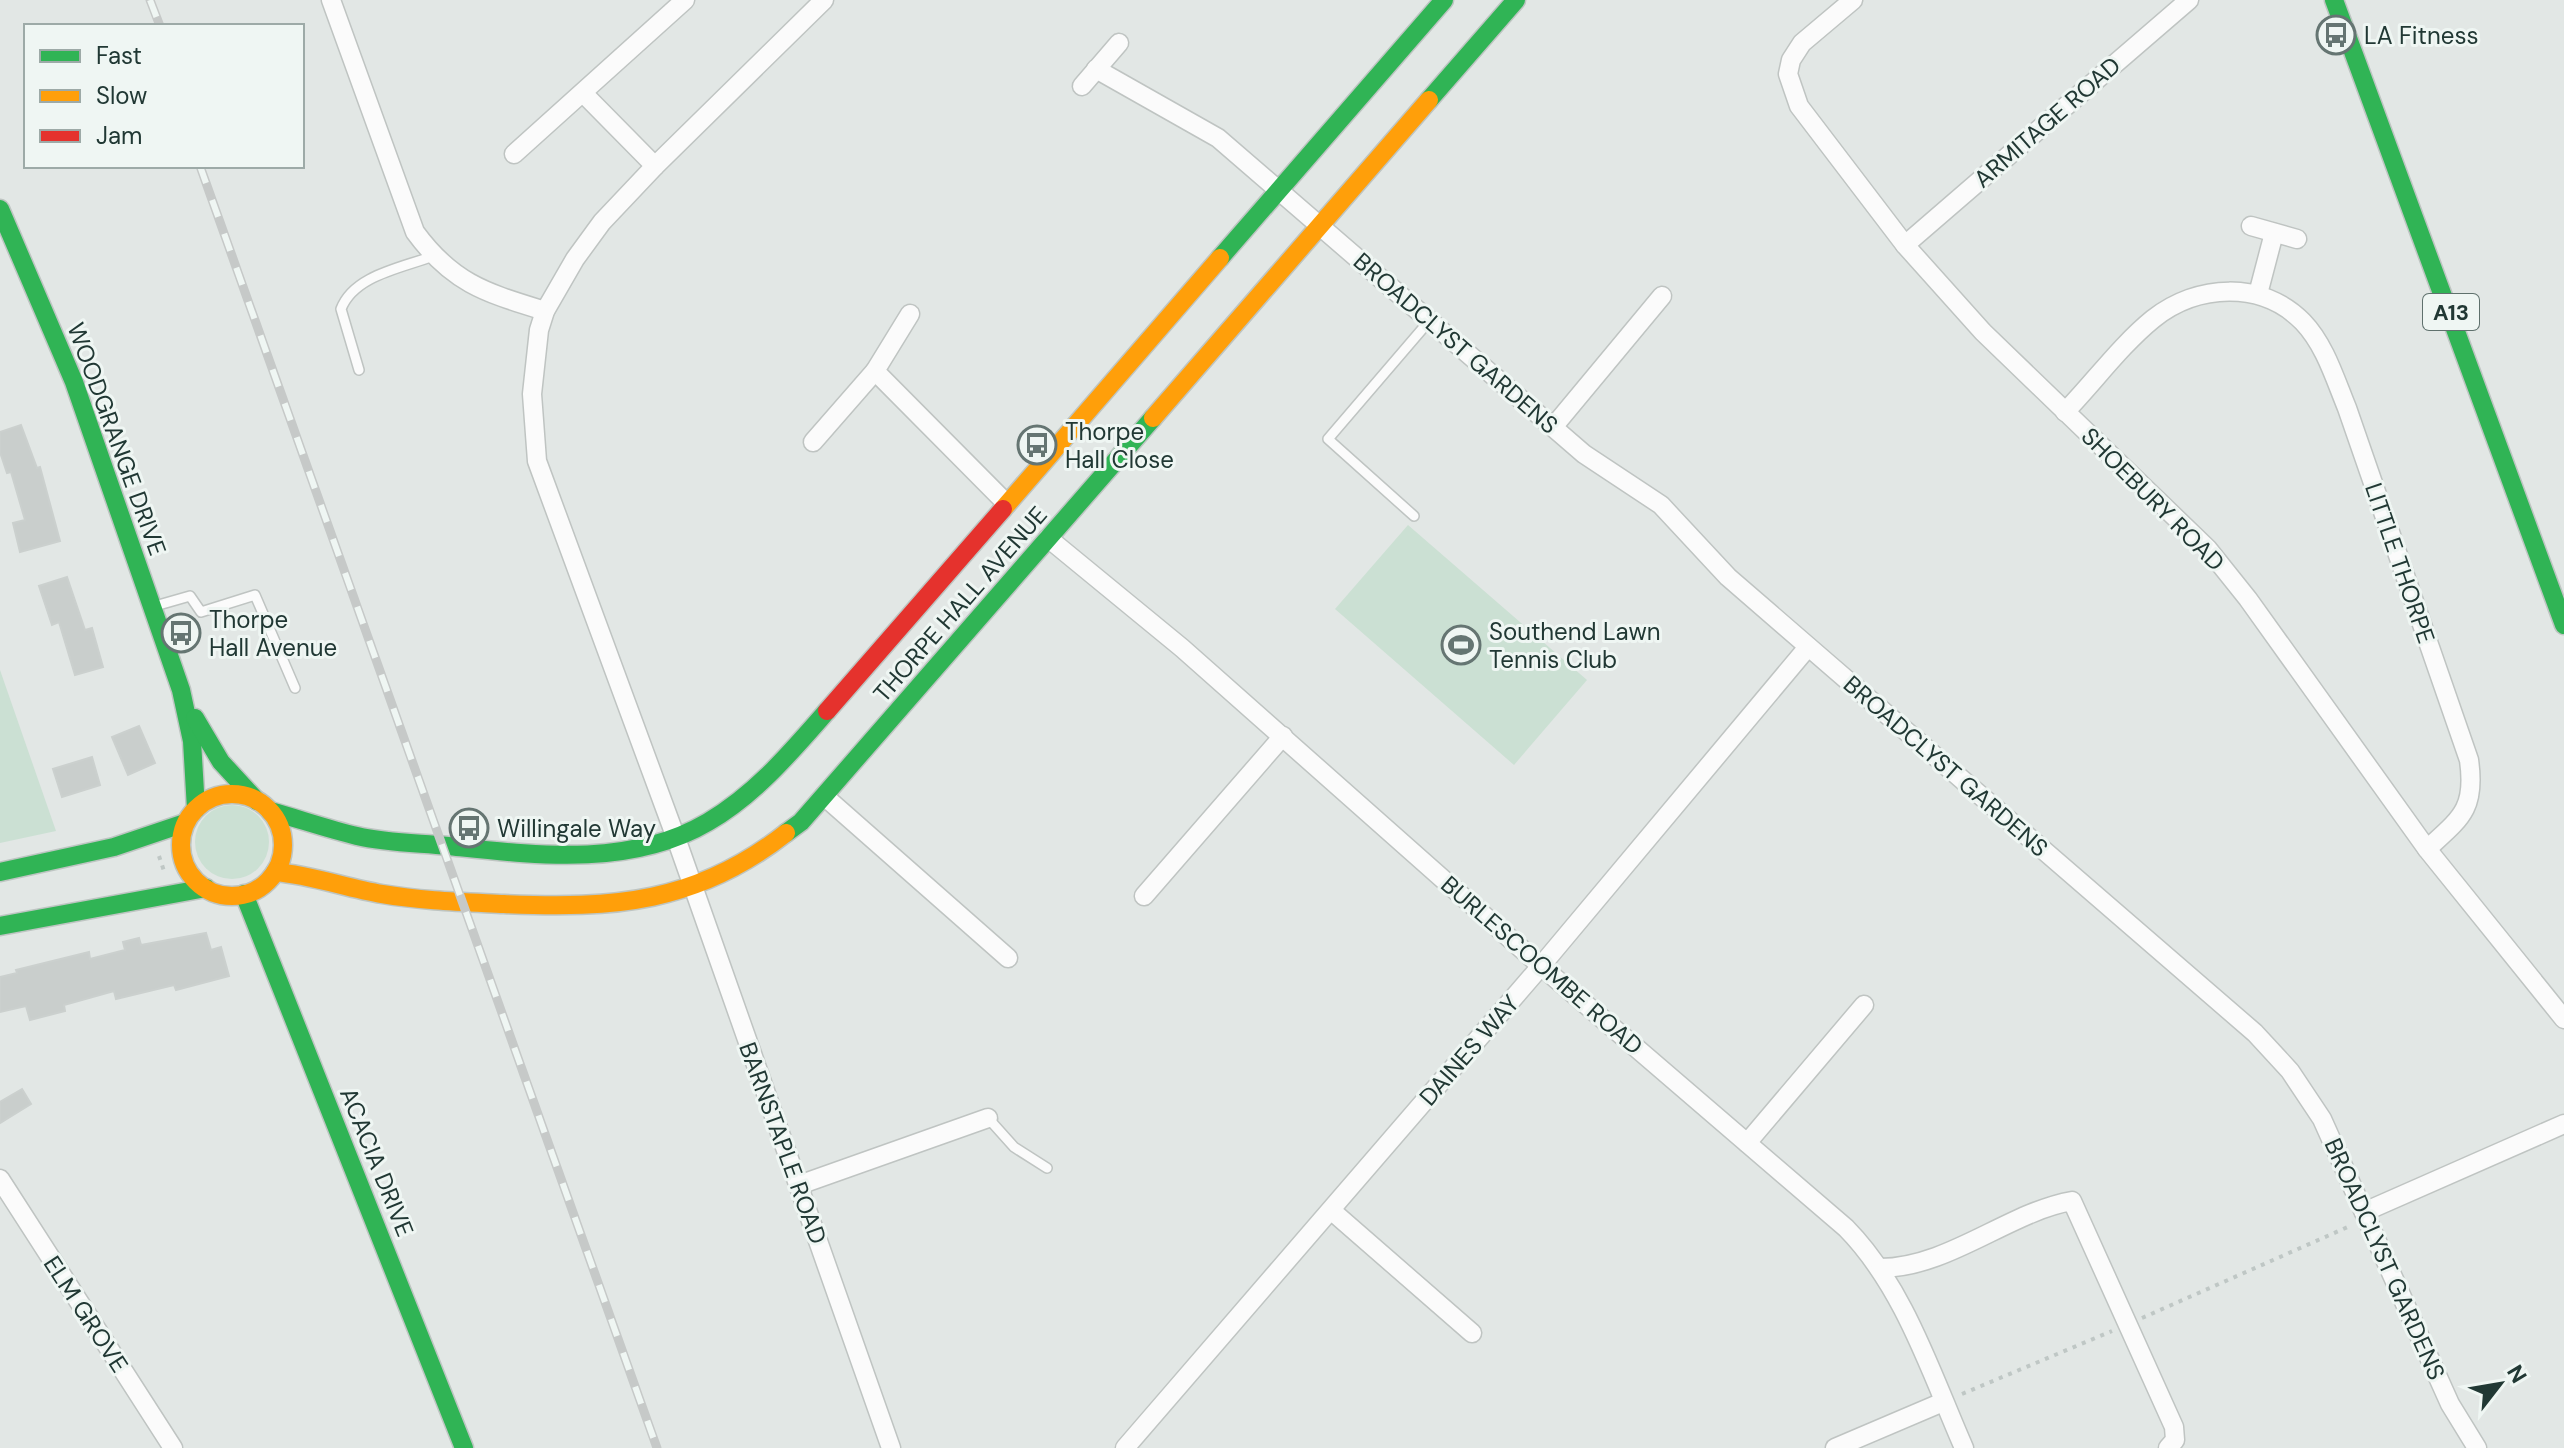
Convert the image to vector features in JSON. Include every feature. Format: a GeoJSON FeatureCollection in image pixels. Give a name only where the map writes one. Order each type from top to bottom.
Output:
{"type":"FeatureCollection","features":[{"type":"Feature","properties":{"kind":"street"},"geometry":{"type":"LineString","coordinates":[[331,0],[415,232],[433,256],[478,290],[545,311]]}},
{"type":"Feature","properties":{"kind":"street"},"geometry":{"type":"LineString","coordinates":[[514,154],[685,0]]}},
{"type":"Feature","properties":{"kind":"street"},"geometry":{"type":"LineString","coordinates":[[676,838],[537,461],[532,394],[533,356],[545,311],[575,259],[602,222],[824,0]]}},
{"type":"Feature","properties":{"kind":"street","name":"THORPE HALL AVENUE"},"geometry":{"type":"LineString","coordinates":[[264,806],[372,839],[500,851],[612,853],[676,838],[717,819],[784,761],[1444,0]]}},
{"type":"Feature","properties":{"kind":"street","name":"THORPE HALL AVENUE"},"geometry":{"type":"LineString","coordinates":[[275,872],[308,875],[385,894],[561,907],[630,905],[692,889],[741,867],[783,837],[824,796],[1516,0]]}},
{"type":"Feature","properties":{"kind":"street","name":"SHOEBURY ROAD"},"geometry":{"type":"LineString","coordinates":[[1853,0],[1802,43],[1791,60],[1788,74],[1799,106],[1905,245],[1983,332],[2208,549],[2248,599],[2427,849],[2564,1019]]}},
{"type":"Feature","properties":{"kind":"street","name":"ARMITAGE ROAD"},"geometry":{"type":"LineString","coordinates":[[1905,245],[2189,0]]}},
{"type":"Feature","properties":{"kind":"street","name":"A13"},"geometry":{"type":"LineString","coordinates":[[2334,0],[2564,625]]}},
{"type":"Feature","properties":{"kind":"street"},"geometry":{"type":"LineString","coordinates":[[1082,86],[1119,43]]}},
{"type":"Feature","properties":{"kind":"street","name":"BROADCLYST GARDENS"},"geometry":{"type":"LineString","coordinates":[[1096,69],[1218,138],[1614,476],[1661,505],[1728,577],[2255,1033],[2290,1071],[2315,1108],[2450,1404],[2477,1448]]}},
{"type":"Feature","properties":{"kind":"street"},"geometry":{"type":"LineString","coordinates":[[583,93],[655,166]]}},
{"type":"Feature","properties":{"kind":"street","name":"WOODGRANGE DRIVE"},"geometry":{"type":"LineString","coordinates":[[0,209],[74,382],[181,690],[192,741],[190,816]]}},
{"type":"Feature","properties":{"kind":"street"},"geometry":{"type":"LineString","coordinates":[[2251,226],[2297,239]]}},
{"type":"Feature","properties":{"kind":"street"},"geometry":{"type":"LineString","coordinates":[[2258,294],[2274,233]]}},
{"type":"Feature","properties":{"kind":"street","name":"LITTLE THORPE"},"geometry":{"type":"LineString","coordinates":[[2065,412],[2152,320],[2171,307],[2221,291],[2258,294],[2287,309],[2304,323],[2326,356],[2469,760],[2471,795],[2465,814],[2427,849]]}},
{"type":"Feature","properties":{"kind":"street"},"geometry":{"type":"LineString","coordinates":[[1554,426],[1662,296]]}},
{"type":"Feature","properties":{"kind":"street"},"geometry":{"type":"LineString","coordinates":[[813,442],[875,371],[910,314]]}},
{"type":"Feature","properties":{"kind":"street"},"geometry":{"type":"LineString","coordinates":[[875,371],[1007,504]]}},
{"type":"Feature","properties":{"kind":"street","name":"BURLESCOOMBE ROAD"},"geometry":{"type":"LineString","coordinates":[[1048,538],[1283,736],[1541,966],[1846,1228],[1880,1268],[1964,1448]]}},
{"type":"Feature","properties":{"kind":"street","name":"DAINES WAY"},"geometry":{"type":"LineString","coordinates":[[1125,1448],[1541,966],[1808,647]]}},
{"type":"Feature","properties":{"kind":"street","name":"WOODGRANGE DRIVE"},"geometry":{"type":"LineString","coordinates":[[181,690],[218,759],[264,806]]}},
{"type":"Feature","properties":{"kind":"street"},"geometry":{"type":"LineString","coordinates":[[1144,896],[1283,736]]}},
{"type":"Feature","properties":{"kind":"street"},"geometry":{"type":"LineString","coordinates":[[0,872],[114,847],[190,816],[221,795],[242,795],[264,806],[280,827],[283,844],[275,872],[266,882],[244,894],[219,894],[206,888],[191,874],[182,857],[190,816]]}},
{"type":"Feature","properties":{"kind":"street"},"geometry":{"type":"LineString","coordinates":[[824,796],[1008,958]]}},
{"type":"Feature","properties":{"kind":"street","name":"BARNSTAPLE ROAD"},"geometry":{"type":"LineString","coordinates":[[676,838],[891,1448]]}},
{"type":"Feature","properties":{"kind":"street"},"geometry":{"type":"LineString","coordinates":[[0,926],[206,888]]}},
{"type":"Feature","properties":{"kind":"street","name":"ACACIA DRIVE"},"geometry":{"type":"LineString","coordinates":[[244,894],[464,1448]]}},
{"type":"Feature","properties":{"kind":"street"},"geometry":{"type":"LineString","coordinates":[[1747,1143],[1864,1005]]}},
{"type":"Feature","properties":{"kind":"street"},"geometry":{"type":"LineString","coordinates":[[799,1185],[988,1118]]}},
{"type":"Feature","properties":{"kind":"street"},"geometry":{"type":"LineString","coordinates":[[2365,1215],[2564,1124]]}},
{"type":"Feature","properties":{"kind":"street","name":"ELM GROVE"},"geometry":{"type":"LineString","coordinates":[[0,1179],[173,1448]]}},
{"type":"Feature","properties":{"kind":"street"},"geometry":{"type":"LineString","coordinates":[[1880,1268],[1898,1268],[1924,1261],[2072,1201],[2174,1427],[2175,1440],[2168,1448]]}},
{"type":"Feature","properties":{"kind":"street"},"geometry":{"type":"LineString","coordinates":[[1332,1211],[1472,1333]]}},
{"type":"Feature","properties":{"kind":"street"},"geometry":{"type":"LineString","coordinates":[[1835,1448],[1943,1402]]}},
{"type":"Feature","properties":{"kind":"lane"},"geometry":{"type":"LineString","coordinates":[[359,370],[341,309],[344,300],[371,278],[433,256]]}},
{"type":"Feature","properties":{"kind":"lane"},"geometry":{"type":"LineString","coordinates":[[1414,516],[1328,439],[1431,319]]}},
{"type":"Feature","properties":{"kind":"lane"},"geometry":{"type":"LineString","coordinates":[[152,606],[190,596],[201,612],[255,595],[295,688]]}},
{"type":"Feature","properties":{"kind":"lane"},"geometry":{"type":"LineString","coordinates":[[988,1118],[1014,1147],[1047,1168]]}},
{"type":"Feature","properties":{"kind":"path"},"geometry":{"type":"LineString","coordinates":[[156,846],[168,884]]}},
{"type":"Feature","properties":{"kind":"path"},"geometry":{"type":"LineString","coordinates":[[1943,1402],[2128,1324],[2365,1215]]}},
{"type":"Feature","properties":{"kind":"green space","name":"Southend Lawn Tennis Club"},"geometry":{"type":"Polygon","coordinates":[[[1408,525],[1587,680],[1514,765],[1335,609],[1408,525]]]}},
{"type":"Feature","properties":{"kind":"green space"},"geometry":{"type":"Polygon","coordinates":[[[0,670],[56,831],[0,843],[0,670]]]}},
{"type":"Feature","properties":{"kind":"green space"},"geometry":{"type":"Polygon","coordinates":[[[232,805],[246,808],[258,816],[266,828],[269,842],[266,856],[258,868],[246,876],[232,879],[218,876],[206,868],[198,856],[195,842],[198,828],[206,816],[218,808],[232,805]]]}},
{"type":"Feature","properties":{"kind":"building"},"geometry":{"type":"Polygon","coordinates":[[[21,425],[37,468],[40,467],[60,541],[20,552],[13,523],[25,520],[11,472],[7,473],[0,452],[0,432],[21,425]]]}},
{"type":"Feature","properties":{"kind":"building"},"geometry":{"type":"Polygon","coordinates":[[[67,577],[85,630],[92,628],[103,667],[75,675],[59,622],[52,625],[39,586],[67,577]]]}},
{"type":"Feature","properties":{"kind":"building"},"geometry":{"type":"Polygon","coordinates":[[[139,726],[155,763],[128,775],[112,737],[139,726]]]}},
{"type":"Feature","properties":{"kind":"building"},"geometry":{"type":"Polygon","coordinates":[[[92,757],[100,785],[62,797],[53,769],[92,757]]]}},
{"type":"Feature","properties":{"kind":"building"},"geometry":{"type":"Polygon","coordinates":[[[206,933],[211,950],[221,947],[229,976],[176,990],[174,985],[116,999],[114,991],[64,1005],[65,1011],[30,1020],[26,1006],[0,1012],[0,977],[17,973],[16,970],[89,952],[90,959],[125,950],[123,942],[139,938],[141,945],[206,933]]]}},
{"type":"Feature","properties":{"kind":"building"},"geometry":{"type":"Polygon","coordinates":[[[22,1089],[31,1104],[0,1123],[0,1102],[22,1089]]]}},
{"type":"Feature","properties":{"kind":"railway"},"geometry":{"type":"LineString","coordinates":[[150,0],[159,24]]}},
{"type":"Feature","properties":{"kind":"railway"},"geometry":{"type":"LineString","coordinates":[[201,168],[657,1448]]}},
{"type":"Feature","properties":{"kind":"traffic: fast"},"geometry":{"type":"LineString","coordinates":[[1220,258],[1444,0]]}},
{"type":"Feature","properties":{"kind":"traffic: fast"},"geometry":{"type":"LineString","coordinates":[[1429,100],[1516,0]]}},
{"type":"Feature","properties":{"kind":"traffic: fast"},"geometry":{"type":"LineString","coordinates":[[2334,0],[2564,625]]}},
{"type":"Feature","properties":{"kind":"traffic: fast"},"geometry":{"type":"LineString","coordinates":[[0,209],[74,382],[181,690],[192,741],[196,809]]}},
{"type":"Feature","properties":{"kind":"traffic: fast"},"geometry":{"type":"LineString","coordinates":[[786,833],[801,822],[1153,418]]}},
{"type":"Feature","properties":{"kind":"traffic: fast"},"geometry":{"type":"LineString","coordinates":[[270,811],[357,836],[391,841],[514,853],[581,855],[614,852],[678,837],[725,811],[772,771],[827,711]]}},
{"type":"Feature","properties":{"kind":"traffic: fast"},"geometry":{"type":"LineString","coordinates":[[195,718],[221,762],[257,801]]}},
{"type":"Feature","properties":{"kind":"traffic: fast"},"geometry":{"type":"LineString","coordinates":[[0,872],[114,847],[185,823]]}},
{"type":"Feature","properties":{"kind":"traffic: fast"},"geometry":{"type":"LineString","coordinates":[[0,926],[206,888]]}},
{"type":"Feature","properties":{"kind":"traffic: fast"},"geometry":{"type":"LineString","coordinates":[[244,894],[464,1448]]}},
{"type":"Feature","properties":{"kind":"traffic: slow"},"geometry":{"type":"LineString","coordinates":[[1153,418],[1429,100]]}},
{"type":"Feature","properties":{"kind":"traffic: slow"},"geometry":{"type":"LineString","coordinates":[[1003,509],[1220,258]]}},
{"type":"Feature","properties":{"kind":"traffic: slow"},"geometry":{"type":"LineString","coordinates":[[232,794],[251,798],[268,809],[279,826],[283,845],[279,864],[268,881],[251,892],[232,896],[213,892],[196,881],[185,864],[181,845],[185,826],[196,809],[213,798],[232,794]]}},
{"type":"Feature","properties":{"kind":"traffic: slow"},"geometry":{"type":"LineString","coordinates":[[275,872],[428,900],[582,905],[653,897],[687,888],[753,856],[786,833]]}},
{"type":"Feature","properties":{"kind":"traffic: jam"},"geometry":{"type":"LineString","coordinates":[[827,711],[1003,509]]}},
{"type":"Feature","properties":{"kind":"place","name":"LA Fitness"},"geometry":{"type":"Point","coordinates":[2336,35]}},
{"type":"Feature","properties":{"kind":"place","name":"Thorpe Hall Close"},"geometry":{"type":"Point","coordinates":[1037,445]}},
{"type":"Feature","properties":{"kind":"place","name":"Thorpe Hall Avenue"},"geometry":{"type":"Point","coordinates":[181,633]}},
{"type":"Feature","properties":{"kind":"place","name":"Southend Lawn Tennis Club"},"geometry":{"type":"Point","coordinates":[1461,645]}},
{"type":"Feature","properties":{"kind":"place","name":"Willingale Way"},"geometry":{"type":"Point","coordinates":[469,828]}}]}
